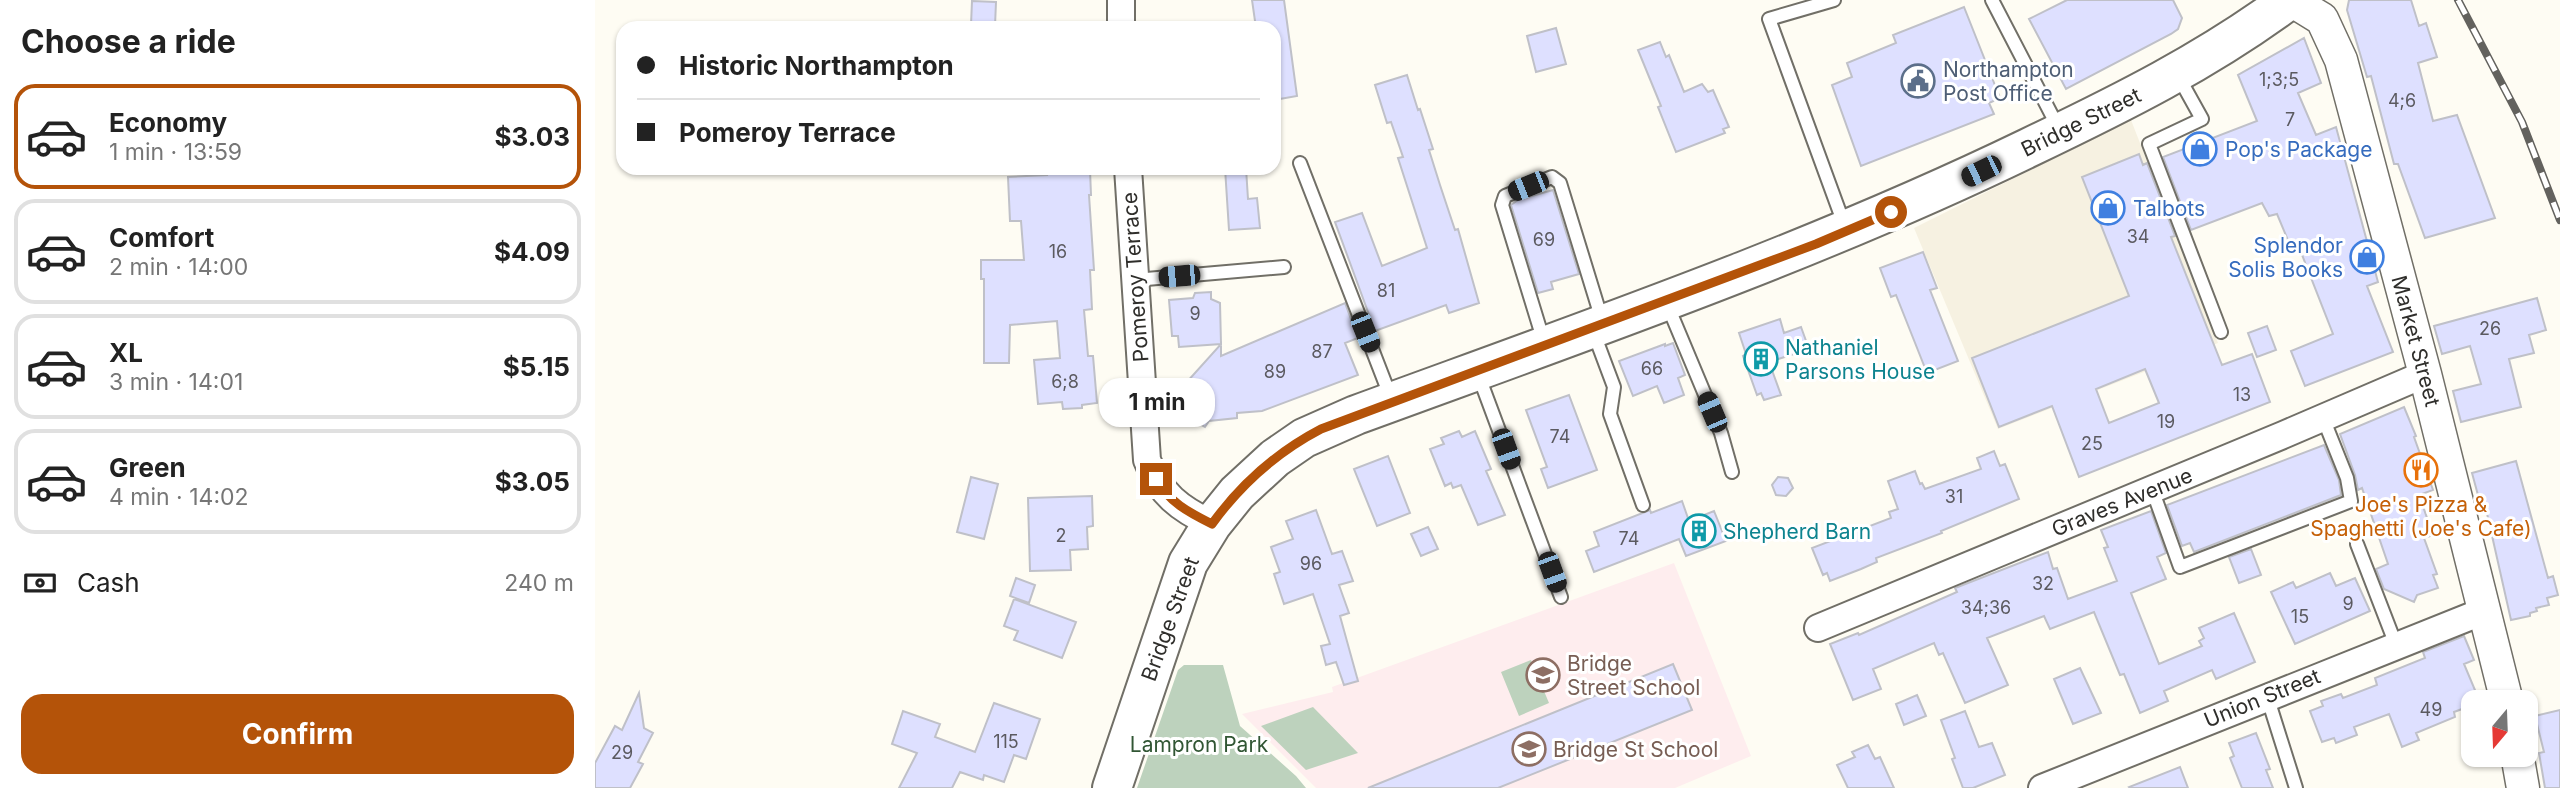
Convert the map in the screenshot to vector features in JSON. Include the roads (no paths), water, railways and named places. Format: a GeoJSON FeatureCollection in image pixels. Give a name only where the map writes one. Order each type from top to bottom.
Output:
{"type":"FeatureCollection","features":[{"type":"Feature","properties":{"kind":"highway","name":"Bridge Street"},"geometry":{"type":"LineString","coordinates":[[1112,788],[1188,563],[1212,524],[1248,481],[1289,448],[1321,429],[1846,231],[1935,193],[2177,74],[2290,0]]}},
{"type":"Feature","properties":{"kind":"street"},"geometry":{"type":"LineString","coordinates":[[1121,0],[1121,21]]}},
{"type":"Feature","properties":{"kind":"street","name":"Market Street"},"geometry":{"type":"LineString","coordinates":[[2290,0],[2322,19],[2341,60],[2425,374],[2504,690]]}},
{"type":"Feature","properties":{"kind":"street","name":"Pomeroy Terrace"},"geometry":{"type":"LineString","coordinates":[[1128,175],[1147,460],[1170,499],[1212,524]]}},
{"type":"Feature","properties":{"kind":"street","name":"Graves Avenue"},"geometry":{"type":"LineString","coordinates":[[1818,628],[2425,374]]}},
{"type":"Feature","properties":{"kind":"street","name":"Union Street"},"geometry":{"type":"LineString","coordinates":[[2042,788],[2484,611]]}},
{"type":"Feature","properties":{"kind":"street"},"geometry":{"type":"LineString","coordinates":[[2519,767],[2523,788]]}},
{"type":"Feature","properties":{"kind":"lane"},"geometry":{"type":"LineString","coordinates":[[1834,0],[1769,19],[1846,231]]}},
{"type":"Feature","properties":{"kind":"lane"},"geometry":{"type":"LineString","coordinates":[[1992,0],[2061,132]]}},
{"type":"Feature","properties":{"kind":"lane"},"geometry":{"type":"LineString","coordinates":[[2177,74],[2201,119],[2149,144],[2221,332]]}},
{"type":"Feature","properties":{"kind":"lane"},"geometry":{"type":"LineString","coordinates":[[1300,163],[1392,402]]}},
{"type":"Feature","properties":{"kind":"lane"},"geometry":{"type":"LineString","coordinates":[[1545,345],[1502,205],[1505,196],[1552,177],[1560,183],[1614,387],[1610,414],[1643,505]]}},
{"type":"Feature","properties":{"kind":"lane"},"geometry":{"type":"LineString","coordinates":[[1135,280],[1284,267]]}},
{"type":"Feature","properties":{"kind":"lane"},"geometry":{"type":"LineString","coordinates":[[1665,300],[1721,433],[1732,472]]}},
{"type":"Feature","properties":{"kind":"lane"},"geometry":{"type":"LineString","coordinates":[[1477,370],[1561,597]]}},
{"type":"Feature","properties":{"kind":"lane"},"geometry":{"type":"LineString","coordinates":[[2152,489],[2180,568],[2351,501],[2347,478],[2323,418]]}},
{"type":"Feature","properties":{"kind":"lane"},"geometry":{"type":"LineString","coordinates":[[2357,544],[2396,645]]}},
{"type":"Feature","properties":{"kind":"lane"},"geometry":{"type":"LineString","coordinates":[[2267,696],[2296,788]]}},
{"type":"Feature","properties":{"kind":"railway"},"geometry":{"type":"LineString","coordinates":[[2458,0],[2522,122],[2560,220]]}},
{"type":"Feature","properties":{"kind":"place","name":"Northampton Post Office"},"geometry":{"type":"Point","coordinates":[1918,81]}},
{"type":"Feature","properties":{"kind":"place","name":"Pop's Package"},"geometry":{"type":"Point","coordinates":[2200,149]}},
{"type":"Feature","properties":{"kind":"place","name":"Talbots"},"geometry":{"type":"Point","coordinates":[2108,208]}},
{"type":"Feature","properties":{"kind":"place","name":"Splendor Solis Books"},"geometry":{"type":"Point","coordinates":[2367,257]}},
{"type":"Feature","properties":{"kind":"place","name":"Nathaniel Parsons House"},"geometry":{"type":"Point","coordinates":[1761,359]}},
{"type":"Feature","properties":{"kind":"place","name":"Joe's Pizza & Spaghetti (Joe's Cafe)"},"geometry":{"type":"Point","coordinates":[2421,470]}},
{"type":"Feature","properties":{"kind":"place","name":"Shepherd Barn"},"geometry":{"type":"Point","coordinates":[1699,531]}},
{"type":"Feature","properties":{"kind":"place","name":"Bridge Street School"},"geometry":{"type":"Point","coordinates":[1543,675]}},
{"type":"Feature","properties":{"kind":"place","name":"Bridge St School"},"geometry":{"type":"Point","coordinates":[1529,749]}},
{"type":"Feature","properties":{"kind":"park label","name":"Lampron Park"},"geometry":{"type":"Point","coordinates":[1199,744]}}]}
